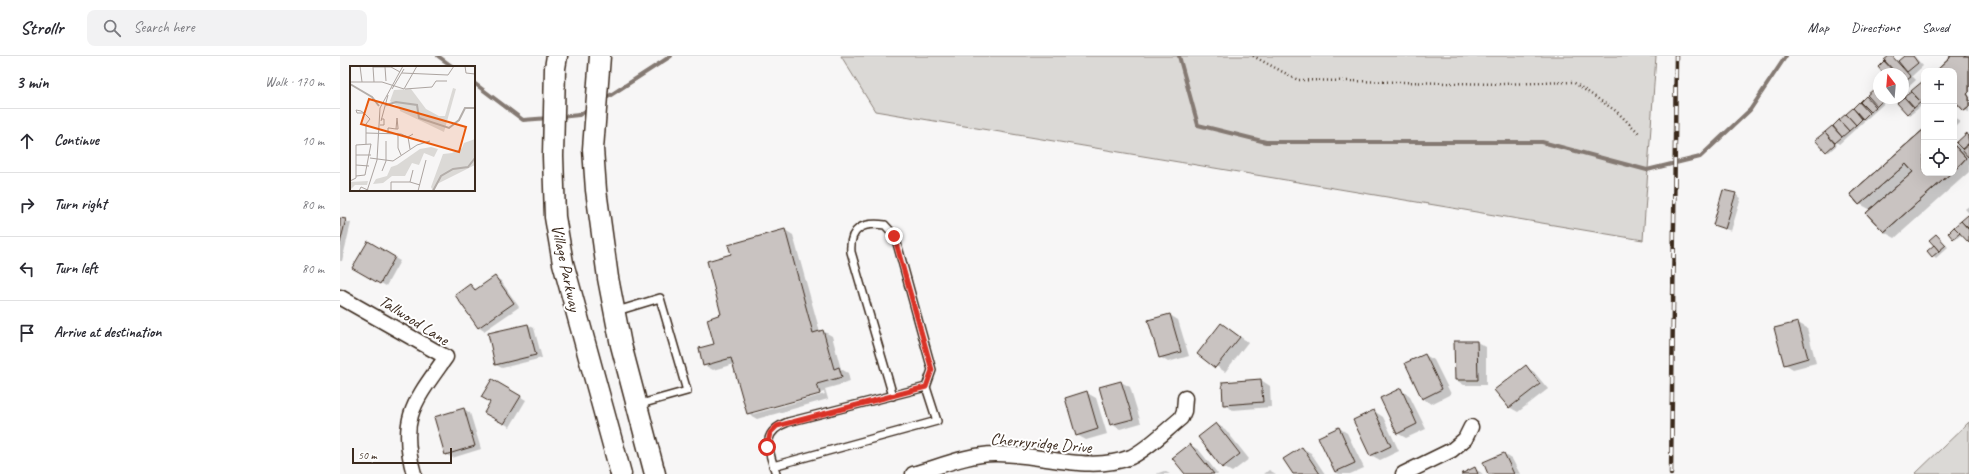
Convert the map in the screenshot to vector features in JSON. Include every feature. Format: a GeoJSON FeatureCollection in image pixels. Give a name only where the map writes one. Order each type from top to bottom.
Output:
{"type":"FeatureCollection","features":[{"type":"Feature","properties":{"kind":"main road","name":"Village Parkway"},"geometry":{"type":"LineString","coordinates":[[557,56],[555,68],[553,156],[555,217],[563,263],[621,474]]}},
{"type":"Feature","properties":{"kind":"main road"},"geometry":{"type":"LineString","coordinates":[[600,56],[593,149],[596,190],[614,311],[655,474]]}},
{"type":"Feature","properties":{"kind":"street","name":"Tallwood Lane"},"geometry":{"type":"LineString","coordinates":[[340,297],[446,357],[415,402],[407,426],[409,458],[414,474]]}},
{"type":"Feature","properties":{"kind":"street","name":"Cherryridge Drive"},"geometry":{"type":"LineString","coordinates":[[913,474],[949,469],[980,456],[997,453],[1083,466],[1102,466],[1118,469],[1181,418],[1184,411],[1185,398]]}},
{"type":"Feature","properties":{"kind":"street"},"geometry":{"type":"LineString","coordinates":[[1403,474],[1452,450],[1465,439],[1471,427]]}},
{"type":"Feature","properties":{"kind":"lane"},"geometry":{"type":"LineString","coordinates":[[773,466],[936,422],[926,387],[932,370],[894,236],[885,225],[869,223],[856,231],[850,241],[894,396]]}},
{"type":"Feature","properties":{"kind":"lane"},"geometry":{"type":"LineString","coordinates":[[614,311],[660,298],[687,391],[637,405]]}},
{"type":"Feature","properties":{"kind":"lane"},"geometry":{"type":"LineString","coordinates":[[776,474],[767,447],[770,433],[777,426],[926,387]]}},
{"type":"Feature","properties":{"kind":"path"},"geometry":{"type":"LineString","coordinates":[[1253,56],[1298,80],[1501,84],[1573,82],[1616,111],[1639,133]]}},
{"type":"Feature","properties":{"kind":"shaded area"},"geometry":{"type":"Polygon","coordinates":[[[841,56],[1656,56],[1643,240],[875,111],[841,56]]]}},
{"type":"Feature","properties":{"kind":"shaded area"},"geometry":{"type":"Polygon","coordinates":[[[1969,422],[1969,474],[1915,474],[1969,422]]]}},
{"type":"Feature","properties":{"kind":"building"},"geometry":{"type":"Polygon","coordinates":[[[1889,56],[1892,56],[1903,68],[1891,68],[1884,60],[1889,56]]]}},
{"type":"Feature","properties":{"kind":"building"},"geometry":{"type":"Polygon","coordinates":[[[1904,56],[1913,56],[1918,63],[1909,70],[1909,68],[1904,68],[1898,61],[1904,56]]]}},
{"type":"Feature","properties":{"kind":"building"},"geometry":{"type":"Polygon","coordinates":[[[1950,56],[1969,56],[1969,92],[1967,94],[1969,97],[1969,107],[1964,111],[1957,103],[1957,68],[1939,68],[1950,58],[1950,56]]]}},
{"type":"Feature","properties":{"kind":"building"},"geometry":{"type":"Polygon","coordinates":[[[1950,56],[1969,56],[1969,92],[1967,94],[1969,97],[1969,107],[1964,111],[1957,103],[1957,68],[1939,68],[1950,58],[1950,56]]]}},
{"type":"Feature","properties":{"kind":"building"},"geometry":{"type":"Polygon","coordinates":[[[1950,56],[1969,56],[1969,92],[1967,94],[1969,97],[1969,107],[1964,111],[1957,103],[1957,68],[1939,68],[1950,58],[1950,56]]]}},
{"type":"Feature","properties":{"kind":"building"},"geometry":{"type":"Polygon","coordinates":[[[1884,61],[1890,68],[1879,68],[1878,67],[1884,61]]]}},
{"type":"Feature","properties":{"kind":"building"},"geometry":{"type":"Polygon","coordinates":[[[1921,83],[1921,102],[1911,91],[1921,83]]]}},
{"type":"Feature","properties":{"kind":"building"},"geometry":{"type":"Polygon","coordinates":[[[1873,90],[1873,102],[1867,95],[1873,90]]]}},
{"type":"Feature","properties":{"kind":"building"},"geometry":{"type":"Polygon","coordinates":[[[1911,92],[1921,102],[1914,108],[1909,102],[1909,93],[1911,92]]]}},
{"type":"Feature","properties":{"kind":"building"},"geometry":{"type":"Polygon","coordinates":[[[1866,96],[1876,107],[1870,112],[1860,102],[1866,96]]]}},
{"type":"Feature","properties":{"kind":"building"},"geometry":{"type":"Polygon","coordinates":[[[1859,102],[1869,113],[1863,119],[1853,108],[1859,102]]]}},
{"type":"Feature","properties":{"kind":"building"},"geometry":{"type":"Polygon","coordinates":[[[1909,102],[1914,108],[1907,114],[1898,104],[1909,104],[1909,102]]]}},
{"type":"Feature","properties":{"kind":"building"},"geometry":{"type":"Polygon","coordinates":[[[1853,108],[1862,119],[1856,125],[1846,114],[1853,108]]]}},
{"type":"Feature","properties":{"kind":"building"},"geometry":{"type":"Polygon","coordinates":[[[1846,114],[1856,125],[1849,131],[1839,120],[1846,114]]]}},
{"type":"Feature","properties":{"kind":"building"},"geometry":{"type":"Polygon","coordinates":[[[1839,120],[1849,131],[1842,137],[1833,126],[1839,120]]]}},
{"type":"Feature","properties":{"kind":"building"},"geometry":{"type":"Polygon","coordinates":[[[1832,126],[1842,137],[1835,143],[1825,132],[1832,126]]]}},
{"type":"Feature","properties":{"kind":"building"},"geometry":{"type":"Polygon","coordinates":[[[1825,132],[1835,144],[1826,152],[1815,140],[1825,132]]]}},
{"type":"Feature","properties":{"kind":"building"},"geometry":{"type":"Polygon","coordinates":[[[1921,132],[1921,176],[1948,176],[1884,232],[1866,213],[1913,172],[1906,164],[1859,205],[1850,194],[1921,132]]]}},
{"type":"Feature","properties":{"kind":"building"},"geometry":{"type":"Polygon","coordinates":[[[1921,132],[1921,176],[1948,176],[1884,232],[1866,213],[1913,172],[1906,164],[1859,205],[1850,194],[1921,132]]]}},
{"type":"Feature","properties":{"kind":"building"},"geometry":{"type":"Polygon","coordinates":[[[1921,132],[1921,176],[1948,176],[1884,232],[1866,213],[1913,172],[1906,164],[1859,205],[1850,194],[1921,132]]]}},
{"type":"Feature","properties":{"kind":"building"},"geometry":{"type":"Polygon","coordinates":[[[1967,133],[1969,143],[1962,149],[1957,142],[1967,133]]]}},
{"type":"Feature","properties":{"kind":"building"},"geometry":{"type":"Polygon","coordinates":[[[1969,144],[1969,155],[1968,157],[1962,150],[1969,144]]]}},
{"type":"Feature","properties":{"kind":"building"},"geometry":{"type":"Polygon","coordinates":[[[1957,148],[1966,158],[1957,168],[1957,148]]]}},
{"type":"Feature","properties":{"kind":"building"},"geometry":{"type":"Polygon","coordinates":[[[1957,148],[1966,158],[1957,168],[1957,148]]]}},
{"type":"Feature","properties":{"kind":"building"},"geometry":{"type":"Polygon","coordinates":[[[1957,148],[1966,158],[1957,168],[1957,148]]]}},
{"type":"Feature","properties":{"kind":"building"},"geometry":{"type":"Polygon","coordinates":[[[1723,190],[1736,193],[1725,229],[1713,225],[1723,190]]]}},
{"type":"Feature","properties":{"kind":"building"},"geometry":{"type":"Polygon","coordinates":[[[1968,215],[1969,216],[1969,229],[1961,221],[1968,215]]]}},
{"type":"Feature","properties":{"kind":"building"},"geometry":{"type":"Polygon","coordinates":[[[340,218],[346,219],[340,243],[340,218]]]}},
{"type":"Feature","properties":{"kind":"building"},"geometry":{"type":"Polygon","coordinates":[[[1961,221],[1969,230],[1969,243],[1954,227],[1961,221]]]}},
{"type":"Feature","properties":{"kind":"building"},"geometry":{"type":"Polygon","coordinates":[[[1954,227],[1960,233],[1953,239],[1948,233],[1954,227]]]}},
{"type":"Feature","properties":{"kind":"building"},"geometry":{"type":"Polygon","coordinates":[[[785,229],[813,333],[823,330],[834,369],[839,367],[842,377],[817,384],[820,394],[747,414],[731,358],[703,366],[699,348],[714,344],[707,319],[721,314],[707,261],[731,254],[728,245],[785,229]]]}},
{"type":"Feature","properties":{"kind":"building"},"geometry":{"type":"Polygon","coordinates":[[[1936,234],[1946,245],[1939,251],[1929,240],[1936,234]]]}},
{"type":"Feature","properties":{"kind":"building"},"geometry":{"type":"Polygon","coordinates":[[[368,241],[395,257],[380,284],[352,268],[368,241]]]}},
{"type":"Feature","properties":{"kind":"building"},"geometry":{"type":"Polygon","coordinates":[[[1934,245],[1939,251],[1932,257],[1927,251],[1934,245]]]}},
{"type":"Feature","properties":{"kind":"building"},"geometry":{"type":"Polygon","coordinates":[[[495,276],[514,303],[478,328],[455,295],[470,284],[475,290],[495,276]]]}},
{"type":"Feature","properties":{"kind":"building"},"geometry":{"type":"Polygon","coordinates":[[[1170,314],[1181,352],[1159,358],[1148,320],[1170,314]]]}},
{"type":"Feature","properties":{"kind":"building"},"geometry":{"type":"Polygon","coordinates":[[[1798,322],[1808,358],[1784,365],[1774,328],[1798,322]]]}},
{"type":"Feature","properties":{"kind":"building"},"geometry":{"type":"Polygon","coordinates":[[[1221,323],[1240,337],[1215,368],[1197,354],[1221,323]]]}},
{"type":"Feature","properties":{"kind":"building"},"geometry":{"type":"Polygon","coordinates":[[[528,324],[536,355],[495,365],[488,333],[528,324]]]}},
{"type":"Feature","properties":{"kind":"building"},"geometry":{"type":"Polygon","coordinates":[[[1454,341],[1477,341],[1478,380],[1455,380],[1454,341]]]}},
{"type":"Feature","properties":{"kind":"building"},"geometry":{"type":"Polygon","coordinates":[[[1425,354],[1442,389],[1422,399],[1405,363],[1425,354]]]}},
{"type":"Feature","properties":{"kind":"building"},"geometry":{"type":"Polygon","coordinates":[[[1526,365],[1540,384],[1509,408],[1494,390],[1526,365]]]}},
{"type":"Feature","properties":{"kind":"building"},"geometry":{"type":"Polygon","coordinates":[[[492,379],[521,396],[504,424],[484,413],[490,402],[481,397],[492,379]]]}},
{"type":"Feature","properties":{"kind":"building"},"geometry":{"type":"Polygon","coordinates":[[[1261,379],[1263,402],[1223,405],[1222,382],[1261,379]]]}},
{"type":"Feature","properties":{"kind":"building"},"geometry":{"type":"Polygon","coordinates":[[[1121,381],[1133,419],[1110,425],[1099,387],[1121,381]]]}},
{"type":"Feature","properties":{"kind":"building"},"geometry":{"type":"Polygon","coordinates":[[[1401,388],[1417,424],[1397,434],[1380,398],[1401,388]]]}},
{"type":"Feature","properties":{"kind":"building"},"geometry":{"type":"Polygon","coordinates":[[[1087,391],[1098,429],[1076,436],[1065,398],[1087,391]]]}},
{"type":"Feature","properties":{"kind":"building"},"geometry":{"type":"Polygon","coordinates":[[[464,408],[475,446],[445,455],[434,417],[464,408]]]}},
{"type":"Feature","properties":{"kind":"building"},"geometry":{"type":"Polygon","coordinates":[[[1374,410],[1391,446],[1370,456],[1353,420],[1374,410]]]}},
{"type":"Feature","properties":{"kind":"building"},"geometry":{"type":"Polygon","coordinates":[[[1216,423],[1240,454],[1222,468],[1198,437],[1216,423]]]}},
{"type":"Feature","properties":{"kind":"building"},"geometry":{"type":"Polygon","coordinates":[[[1339,427],[1355,463],[1335,472],[1318,437],[1339,427]]]}},
{"type":"Feature","properties":{"kind":"building"},"geometry":{"type":"Polygon","coordinates":[[[1190,444],[1214,474],[1185,474],[1172,458],[1190,444]]]}},
{"type":"Feature","properties":{"kind":"building"},"geometry":{"type":"Polygon","coordinates":[[[1302,447],[1320,474],[1293,474],[1283,459],[1302,447]]]}},
{"type":"Feature","properties":{"kind":"building"},"geometry":{"type":"Polygon","coordinates":[[[1504,453],[1514,474],[1488,474],[1483,462],[1504,453]]]}},
{"type":"Feature","properties":{"kind":"building"},"geometry":{"type":"Polygon","coordinates":[[[1475,467],[1478,474],[1461,474],[1475,467]]]}},
{"type":"Feature","properties":{"kind":"waterway"},"geometry":{"type":"LineString","coordinates":[[438,56],[452,66]]}},
{"type":"Feature","properties":{"kind":"waterway"},"geometry":{"type":"LineString","coordinates":[[603,100],[671,56]]}},
{"type":"Feature","properties":{"kind":"waterway"},"geometry":{"type":"LineString","coordinates":[[1179,56],[1198,125],[1266,142],[1542,142],[1647,170],[1700,157],[1750,110],[1786,56]]}},
{"type":"Feature","properties":{"kind":"waterway"},"geometry":{"type":"LineString","coordinates":[[475,84],[523,120],[549,118]]}},
{"type":"Feature","properties":{"kind":"waterway"},"geometry":{"type":"LineString","coordinates":[[560,117],[579,115],[589,109]]}},
{"type":"Feature","properties":{"kind":"railway"},"geometry":{"type":"LineString","coordinates":[[1671,474],[1676,56]]}},
{"type":"Feature","properties":{"kind":"route"},"geometry":{"type":"LineString","coordinates":[[767,447],[770,433],[777,426],[926,387],[932,370],[894,236]]}}]}
